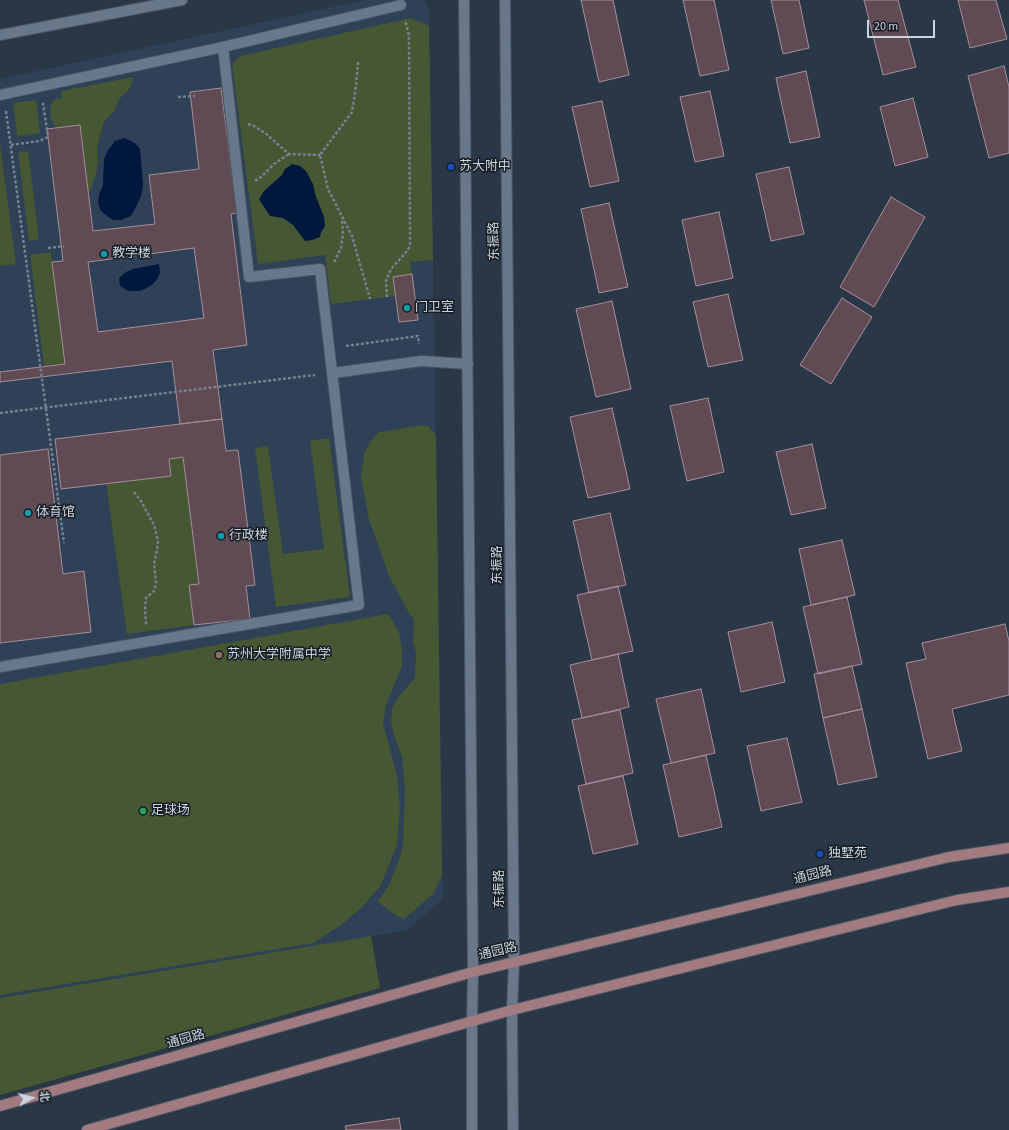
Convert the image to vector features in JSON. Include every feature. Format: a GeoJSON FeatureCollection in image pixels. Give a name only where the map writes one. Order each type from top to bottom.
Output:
{"type":"FeatureCollection","features":[{"type":"Feature","properties":{"kind":"main road"},"geometry":{"type":"LineString","coordinates":[[0,36],[182,0]]}},
{"type":"Feature","properties":{"kind":"main road"},"geometry":{"type":"LineString","coordinates":[[464,0],[473,972],[472,1130]]}},
{"type":"Feature","properties":{"kind":"main road","name":"东振路"},"geometry":{"type":"LineString","coordinates":[[505,0],[514,962],[512,1010],[513,1130]]}},
{"type":"Feature","properties":{"kind":"main road"},"geometry":{"type":"LineString","coordinates":[[2,95],[223,47],[401,5]]}},
{"type":"Feature","properties":{"kind":"main road"},"geometry":{"type":"LineString","coordinates":[[0,667],[359,605],[320,269],[249,277],[223,47]]}},
{"type":"Feature","properties":{"kind":"main road"},"geometry":{"type":"LineString","coordinates":[[333,373],[421,360],[468,364]]}},
{"type":"Feature","properties":{"kind":"main road","name":"通园路"},"geometry":{"type":"LineString","coordinates":[[0,1106],[473,972],[949,857],[1009,848]]}},
{"type":"Feature","properties":{"kind":"main road"},"geometry":{"type":"LineString","coordinates":[[87,1130],[472,1020],[957,900],[1009,892]]}},
{"type":"Feature","properties":{"kind":"path"},"geometry":{"type":"LineString","coordinates":[[387,297],[386,281],[391,269],[408,250],[410,244],[409,35],[401,5]]}},
{"type":"Feature","properties":{"kind":"path"},"geometry":{"type":"LineString","coordinates":[[358,62],[352,112],[320,155],[328,189],[352,236],[370,299]]}},
{"type":"Feature","properties":{"kind":"path"},"geometry":{"type":"LineString","coordinates":[[11,145],[39,141],[48,137],[41,87]]}},
{"type":"Feature","properties":{"kind":"path"},"geometry":{"type":"LineString","coordinates":[[2,95],[11,145],[64,543]]}},
{"type":"Feature","properties":{"kind":"path"},"geometry":{"type":"LineString","coordinates":[[178,97],[195,96]]}},
{"type":"Feature","properties":{"kind":"path"},"geometry":{"type":"LineString","coordinates":[[231,118],[254,126],[269,136],[288,154]]}},
{"type":"Feature","properties":{"kind":"path"},"geometry":{"type":"LineString","coordinates":[[239,188],[261,177],[274,164],[288,154],[320,155]]}},
{"type":"Feature","properties":{"kind":"path"},"geometry":{"type":"LineString","coordinates":[[331,268],[341,248],[343,234],[342,216]]}},
{"type":"Feature","properties":{"kind":"path"},"geometry":{"type":"LineString","coordinates":[[48,248],[64,246]]}},
{"type":"Feature","properties":{"kind":"path"},"geometry":{"type":"LineString","coordinates":[[330,348],[418,336],[421,360]]}},
{"type":"Feature","properties":{"kind":"path"},"geometry":{"type":"LineString","coordinates":[[0,413],[333,373]]}},
{"type":"Feature","properties":{"kind":"path"},"geometry":{"type":"LineString","coordinates":[[134,492],[141,501],[154,525],[158,541],[154,564],[156,583],[154,591],[146,598],[145,608],[147,642]]}},
{"type":"Feature","properties":{"kind":"shaded area","name":"苏州大学附属中学"},"geometry":{"type":"Polygon","coordinates":[[[365,0],[424,0],[429,10],[443,899],[407,930],[0,998],[0,79],[365,0]]]}},
{"type":"Feature","properties":{"kind":"green space"},"geometry":{"type":"Polygon","coordinates":[[[411,18],[429,26],[433,260],[410,262],[412,274],[393,277],[396,296],[331,304],[325,255],[258,264],[232,64],[240,56],[411,18]]]}},
{"type":"Feature","properties":{"kind":"green space"},"geometry":{"type":"Polygon","coordinates":[[[133,77],[130,88],[119,99],[115,110],[104,122],[97,150],[98,162],[95,178],[88,195],[80,125],[56,128],[51,119],[50,107],[55,99],[62,98],[61,91],[133,77]]]}},
{"type":"Feature","properties":{"kind":"green space"},"geometry":{"type":"Polygon","coordinates":[[[36,100],[40,133],[17,136],[13,103],[36,100]]]}},
{"type":"Feature","properties":{"kind":"green space"},"geometry":{"type":"Polygon","coordinates":[[[0,144],[16,264],[0,266],[0,144]]]}},
{"type":"Feature","properties":{"kind":"green space"},"geometry":{"type":"Polygon","coordinates":[[[28,151],[39,239],[29,241],[18,152],[28,151]]]}},
{"type":"Feature","properties":{"kind":"green space"},"geometry":{"type":"Polygon","coordinates":[[[51,252],[65,364],[44,366],[30,255],[51,252]]]}},
{"type":"Feature","properties":{"kind":"green space"},"geometry":{"type":"Polygon","coordinates":[[[423,425],[428,426],[436,435],[442,876],[433,894],[404,919],[394,914],[378,902],[389,885],[403,846],[405,790],[402,756],[391,723],[392,708],[399,696],[415,678],[416,653],[413,642],[414,619],[409,613],[389,576],[369,520],[361,478],[364,453],[371,441],[379,432],[423,425]]]}},
{"type":"Feature","properties":{"kind":"green space"},"geometry":{"type":"Polygon","coordinates":[[[329,438],[350,597],[276,607],[255,448],[268,446],[283,554],[324,549],[310,441],[329,438]]]}},
{"type":"Feature","properties":{"kind":"green space"},"geometry":{"type":"Polygon","coordinates":[[[183,457],[199,584],[189,585],[194,625],[127,634],[106,483],[171,476],[169,459],[183,457]]]}},
{"type":"Feature","properties":{"kind":"green space"},"geometry":{"type":"Polygon","coordinates":[[[388,614],[399,632],[402,650],[402,666],[386,705],[383,723],[397,776],[400,808],[397,845],[380,887],[359,910],[341,925],[313,943],[0,995],[0,684],[388,614]]]}},
{"type":"Feature","properties":{"kind":"green space"},"geometry":{"type":"Polygon","coordinates":[[[371,936],[380,988],[0,1095],[0,998],[371,936]]]}},
{"type":"Feature","properties":{"kind":"water"},"geometry":{"type":"Polygon","coordinates":[[[124,138],[136,144],[140,149],[143,185],[141,196],[131,216],[121,220],[113,220],[101,211],[98,203],[99,195],[103,185],[104,159],[108,150],[115,141],[124,138]]]}},
{"type":"Feature","properties":{"kind":"water"},"geometry":{"type":"Polygon","coordinates":[[[292,164],[300,166],[306,171],[313,184],[315,194],[324,217],[325,226],[320,237],[312,240],[305,241],[293,225],[283,218],[270,216],[259,199],[264,191],[282,175],[285,169],[292,164]]]}},
{"type":"Feature","properties":{"kind":"water"},"geometry":{"type":"Polygon","coordinates":[[[159,264],[160,272],[158,278],[153,284],[145,289],[139,291],[128,291],[120,286],[119,278],[126,272],[133,269],[159,264]]]}},
{"type":"Feature","properties":{"kind":"building"},"geometry":{"type":"Polygon","coordinates":[[[581,0],[613,0],[629,75],[599,82],[581,0]]]}},
{"type":"Feature","properties":{"kind":"building"},"geometry":{"type":"Polygon","coordinates":[[[683,0],[714,0],[729,70],[700,76],[683,0]]]}},
{"type":"Feature","properties":{"kind":"building"},"geometry":{"type":"Polygon","coordinates":[[[771,0],[799,0],[809,48],[783,54],[771,0]]]}},
{"type":"Feature","properties":{"kind":"building"},"geometry":{"type":"Polygon","coordinates":[[[864,0],[898,0],[916,67],[883,75],[864,0]]]}},
{"type":"Feature","properties":{"kind":"building"},"geometry":{"type":"Polygon","coordinates":[[[958,0],[996,0],[1007,39],[970,48],[958,0]]]}},
{"type":"Feature","properties":{"kind":"building"},"geometry":{"type":"Polygon","coordinates":[[[1004,66],[1009,87],[1009,153],[989,158],[968,76],[1004,66]]]}},
{"type":"Feature","properties":{"kind":"building"},"geometry":{"type":"Polygon","coordinates":[[[806,71],[820,137],[790,143],[776,78],[806,71]]]}},
{"type":"Feature","properties":{"kind":"building","name":"教学楼"},"geometry":{"type":"Polygon","coordinates":[[[221,88],[237,213],[231,214],[247,345],[213,350],[222,419],[180,424],[172,361],[0,382],[0,372],[65,364],[52,262],[63,261],[47,129],[80,125],[93,231],[155,224],[149,175],[199,169],[190,92],[221,88]],[[194,248],[88,262],[98,332],[204,318],[194,248]]]}},
{"type":"Feature","properties":{"kind":"building"},"geometry":{"type":"Polygon","coordinates":[[[710,91],[724,156],[695,162],[680,97],[710,91]]]}},
{"type":"Feature","properties":{"kind":"building"},"geometry":{"type":"Polygon","coordinates":[[[913,98],[928,157],[895,166],[880,107],[913,98]]]}},
{"type":"Feature","properties":{"kind":"building"},"geometry":{"type":"Polygon","coordinates":[[[602,101],[619,181],[590,187],[572,107],[602,101]]]}},
{"type":"Feature","properties":{"kind":"building"},"geometry":{"type":"Polygon","coordinates":[[[789,167],[804,234],[771,241],[756,174],[789,167]]]}},
{"type":"Feature","properties":{"kind":"building"},"geometry":{"type":"Polygon","coordinates":[[[891,197],[925,217],[874,307],[840,287],[891,197]]]}},
{"type":"Feature","properties":{"kind":"building"},"geometry":{"type":"Polygon","coordinates":[[[609,203],[628,287],[599,293],[581,209],[609,203]]]}},
{"type":"Feature","properties":{"kind":"building"},"geometry":{"type":"Polygon","coordinates":[[[719,212],[733,278],[696,286],[682,220],[719,212]]]}},
{"type":"Feature","properties":{"kind":"building","name":"门卫室"},"geometry":{"type":"Polygon","coordinates":[[[412,274],[418,320],[399,322],[393,277],[412,274]]]}},
{"type":"Feature","properties":{"kind":"building"},"geometry":{"type":"Polygon","coordinates":[[[728,294],[743,360],[708,367],[693,302],[728,294]]]}},
{"type":"Feature","properties":{"kind":"building"},"geometry":{"type":"Polygon","coordinates":[[[842,298],[872,317],[831,384],[800,365],[842,298]]]}},
{"type":"Feature","properties":{"kind":"building"},"geometry":{"type":"Polygon","coordinates":[[[612,301],[631,389],[596,397],[576,309],[612,301]]]}},
{"type":"Feature","properties":{"kind":"building"},"geometry":{"type":"Polygon","coordinates":[[[708,398],[724,472],[687,481],[670,406],[708,398]]]}},
{"type":"Feature","properties":{"kind":"building"},"geometry":{"type":"Polygon","coordinates":[[[612,408],[630,489],[588,498],[570,417],[612,408]]]}},
{"type":"Feature","properties":{"kind":"building","name":"行政楼"},"geometry":{"type":"Polygon","coordinates":[[[222,419],[226,451],[238,450],[255,585],[246,586],[250,619],[194,625],[189,585],[199,584],[183,457],[169,459],[171,476],[61,489],[55,439],[222,419]]]}},
{"type":"Feature","properties":{"kind":"building"},"geometry":{"type":"Polygon","coordinates":[[[812,444],[826,508],[791,515],[776,452],[812,444]]]}},
{"type":"Feature","properties":{"kind":"building","name":"体育馆"},"geometry":{"type":"Polygon","coordinates":[[[48,449],[63,574],[84,571],[91,632],[0,643],[0,455],[48,449]]]}},
{"type":"Feature","properties":{"kind":"building"},"geometry":{"type":"Polygon","coordinates":[[[610,513],[626,585],[589,593],[573,521],[610,513]]]}},
{"type":"Feature","properties":{"kind":"building"},"geometry":{"type":"Polygon","coordinates":[[[842,540],[855,595],[811,605],[799,549],[842,540]]]}},
{"type":"Feature","properties":{"kind":"building"},"geometry":{"type":"Polygon","coordinates":[[[618,586],[633,651],[592,660],[577,595],[618,586]]]}},
{"type":"Feature","properties":{"kind":"building"},"geometry":{"type":"Polygon","coordinates":[[[847,597],[862,664],[818,674],[803,607],[847,597]]]}},
{"type":"Feature","properties":{"kind":"building"},"geometry":{"type":"Polygon","coordinates":[[[772,622],[785,682],[741,692],[728,632],[772,622]]]}},
{"type":"Feature","properties":{"kind":"building"},"geometry":{"type":"Polygon","coordinates":[[[1005,624],[1009,641],[1009,695],[952,709],[962,751],[928,759],[906,663],[926,659],[922,643],[1005,624]]]}},
{"type":"Feature","properties":{"kind":"building"},"geometry":{"type":"Polygon","coordinates":[[[618,654],[629,707],[582,718],[570,665],[618,654]]]}},
{"type":"Feature","properties":{"kind":"building"},"geometry":{"type":"Polygon","coordinates":[[[852,666],[862,709],[823,718],[814,674],[852,666]]]}},
{"type":"Feature","properties":{"kind":"building"},"geometry":{"type":"Polygon","coordinates":[[[701,689],[715,753],[671,763],[656,699],[701,689]]]}},
{"type":"Feature","properties":{"kind":"building"},"geometry":{"type":"Polygon","coordinates":[[[862,709],[877,777],[838,785],[823,718],[862,709]]]}},
{"type":"Feature","properties":{"kind":"building"},"geometry":{"type":"Polygon","coordinates":[[[620,710],[633,773],[586,784],[572,720],[620,710]]]}},
{"type":"Feature","properties":{"kind":"building"},"geometry":{"type":"Polygon","coordinates":[[[787,738],[802,802],[761,811],[747,746],[787,738]]]}},
{"type":"Feature","properties":{"kind":"building"},"geometry":{"type":"Polygon","coordinates":[[[706,755],[722,827],[679,837],[663,765],[706,755]]]}},
{"type":"Feature","properties":{"kind":"building"},"geometry":{"type":"Polygon","coordinates":[[[623,776],[638,844],[593,854],[578,786],[623,776]]]}},
{"type":"Feature","properties":{"kind":"building"},"geometry":{"type":"Polygon","coordinates":[[[399,1118],[401,1130],[346,1130],[345,1126],[399,1118]]]}},
{"type":"Feature","properties":{"kind":"place","name":"苏大附中"},"geometry":{"type":"Point","coordinates":[451,167]}},
{"type":"Feature","properties":{"kind":"place","name":"教学楼"},"geometry":{"type":"Point","coordinates":[104,254]}},
{"type":"Feature","properties":{"kind":"place","name":"门卫室"},"geometry":{"type":"Point","coordinates":[407,308]}},
{"type":"Feature","properties":{"kind":"place","name":"体育馆"},"geometry":{"type":"Point","coordinates":[28,513]}},
{"type":"Feature","properties":{"kind":"place","name":"行政楼"},"geometry":{"type":"Point","coordinates":[221,536]}},
{"type":"Feature","properties":{"kind":"place","name":"苏州大学附属中学"},"geometry":{"type":"Point","coordinates":[219,655]}},
{"type":"Feature","properties":{"kind":"place","name":"足球场"},"geometry":{"type":"Point","coordinates":[143,811]}},
{"type":"Feature","properties":{"kind":"place","name":"独墅苑"},"geometry":{"type":"Point","coordinates":[820,854]}}]}
